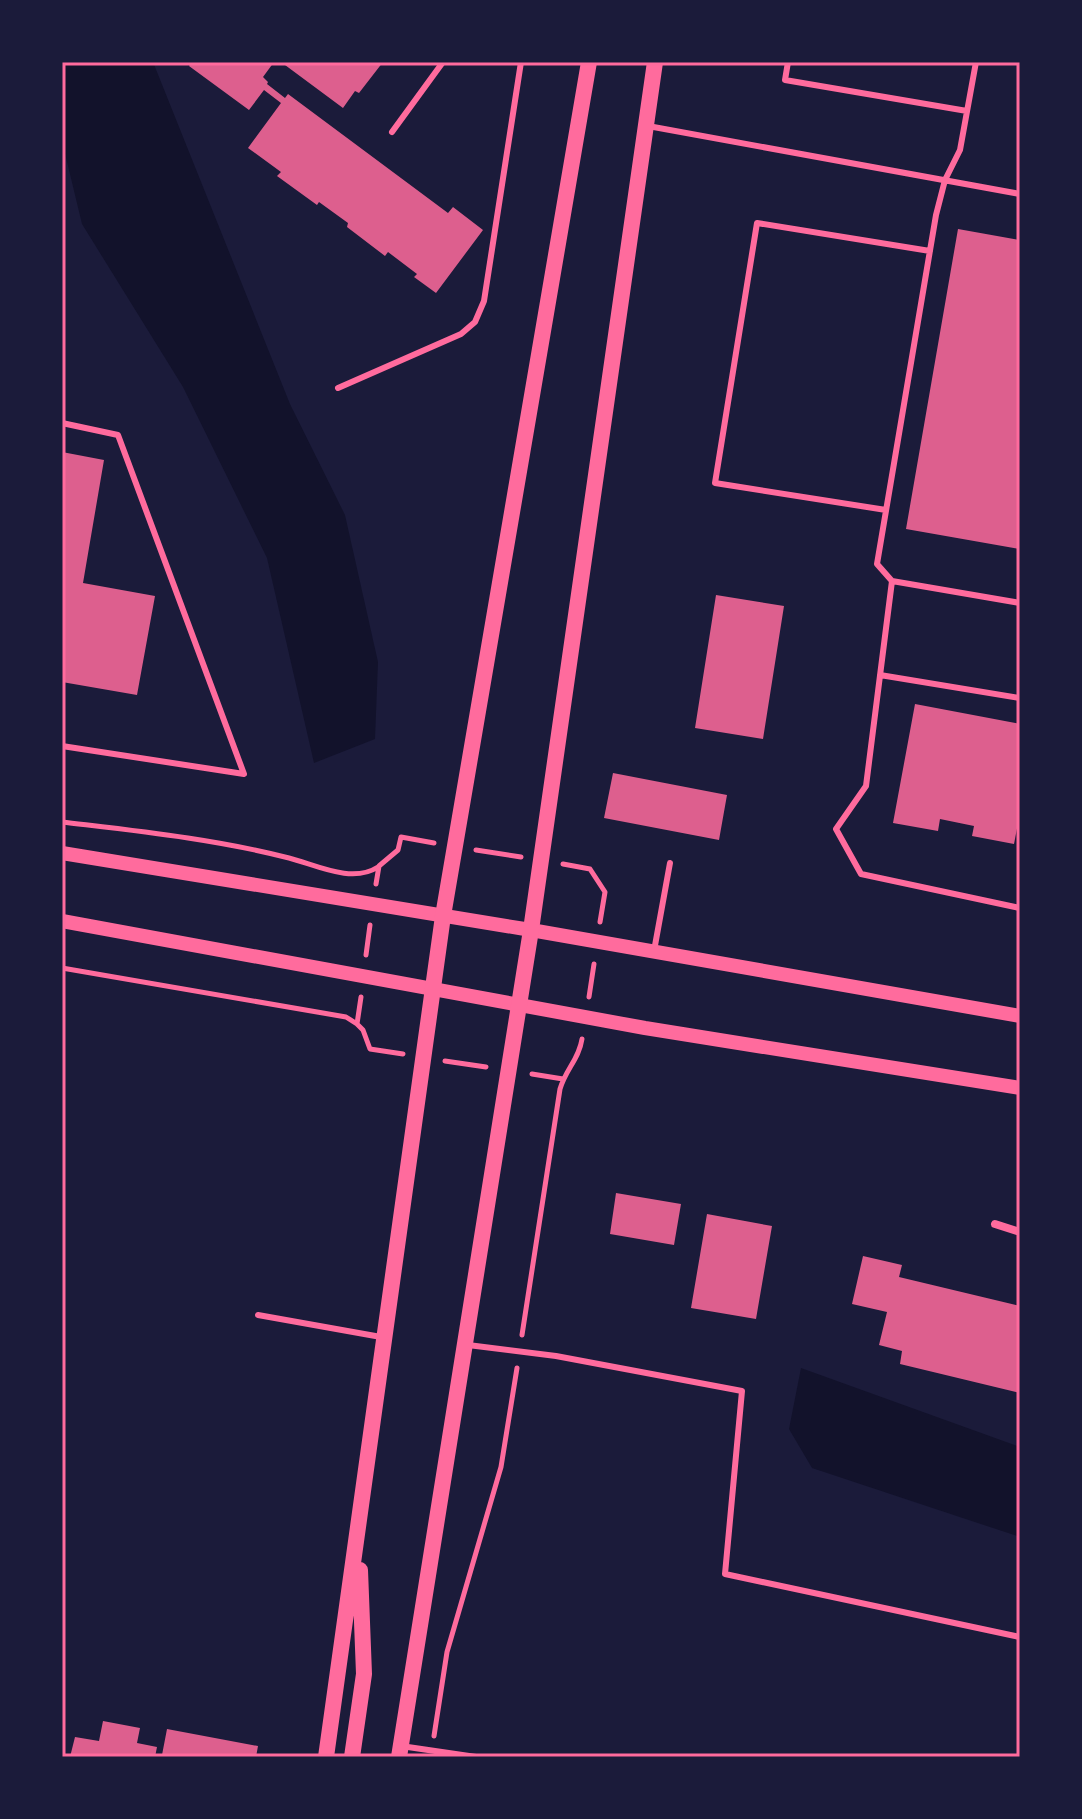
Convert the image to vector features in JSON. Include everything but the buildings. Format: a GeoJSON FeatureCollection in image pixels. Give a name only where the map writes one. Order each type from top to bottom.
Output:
{"type":"FeatureCollection","features":[{"type":"Feature","properties":{"kind":"main road"},"geometry":{"type":"LineString","coordinates":[[326,1757],[443,916],[589,62]]}},
{"type":"Feature","properties":{"kind":"main road"},"geometry":{"type":"LineString","coordinates":[[400,1751],[520,1004],[655,62]]}},
{"type":"Feature","properties":{"kind":"main road"},"geometry":{"type":"LineString","coordinates":[[352,1757],[364,1674],[358,1528]]}},
{"type":"Feature","properties":{"kind":"street"},"geometry":{"type":"LineString","coordinates":[[62,853],[597,941],[1020,1016]]}},
{"type":"Feature","properties":{"kind":"street"},"geometry":{"type":"LineString","coordinates":[[62,921],[586,1017],[1020,1088]]}},
{"type":"Feature","properties":{"kind":"street"},"geometry":{"type":"LineString","coordinates":[[995,1224],[1020,1232]]}},
{"type":"Feature","properties":{"kind":"lane"},"geometry":{"type":"LineString","coordinates":[[392,132],[443,62]]}},
{"type":"Feature","properties":{"kind":"lane"},"geometry":{"type":"LineString","coordinates":[[338,388],[452,339],[475,322],[484,301],[521,62]]}},
{"type":"Feature","properties":{"kind":"lane"},"geometry":{"type":"LineString","coordinates":[[788,62],[785,80],[967,111]]}},
{"type":"Feature","properties":{"kind":"lane"},"geometry":{"type":"LineString","coordinates":[[976,62],[960,150],[945,180],[930,251],[877,564],[892,581],[1020,603]]}},
{"type":"Feature","properties":{"kind":"lane"},"geometry":{"type":"LineString","coordinates":[[644,126],[1020,194]]}},
{"type":"Feature","properties":{"kind":"lane"},"geometry":{"type":"LineString","coordinates":[[886,510],[715,483],[757,223],[930,251]]}},
{"type":"Feature","properties":{"kind":"lane"},"geometry":{"type":"LineString","coordinates":[[62,423],[118,435],[244,774],[62,746]]}},
{"type":"Feature","properties":{"kind":"lane"},"geometry":{"type":"LineString","coordinates":[[892,581],[866,786],[836,829],[861,874],[1020,908]]}},
{"type":"Feature","properties":{"kind":"lane"},"geometry":{"type":"LineString","coordinates":[[880,675],[1020,698]]}},
{"type":"Feature","properties":{"kind":"lane"},"geometry":{"type":"LineString","coordinates":[[654,951],[670,863]]}},
{"type":"Feature","properties":{"kind":"lane"},"geometry":{"type":"LineString","coordinates":[[258,1315],[384,1338]]}},
{"type":"Feature","properties":{"kind":"lane"},"geometry":{"type":"LineString","coordinates":[[465,1345],[519,1351],[742,1391],[725,1574],[1020,1637]]}},
{"type":"Feature","properties":{"kind":"lane"},"geometry":{"type":"LineString","coordinates":[[400,1751],[432,1750],[476,1757]]}},
{"type":"Feature","properties":{"kind":"path"},"geometry":{"type":"LineString","coordinates":[[62,822],[201,841],[357,875],[370,872],[398,850],[401,837],[590,869],[605,892],[579,1057],[563,1079],[501,1467],[447,1652],[432,1750]]}},
{"type":"Feature","properties":{"kind":"path"},"geometry":{"type":"LineString","coordinates":[[357,1024],[379,866]]}},
{"type":"Feature","properties":{"kind":"path"},"geometry":{"type":"LineString","coordinates":[[62,968],[346,1017],[363,1030],[370,1049],[563,1079]]}},
{"type":"Feature","properties":{"kind":"shaded area"},"geometry":{"type":"Polygon","coordinates":[[[62,62],[153,62],[290,404],[345,515],[378,662],[375,739],[314,763],[267,558],[183,387],[82,224],[62,141],[62,62]]]}},
{"type":"Feature","properties":{"kind":"shaded area"},"geometry":{"type":"Polygon","coordinates":[[[801,1368],[1020,1447],[1020,1537],[812,1468],[789,1429],[801,1368]]]}}]}
